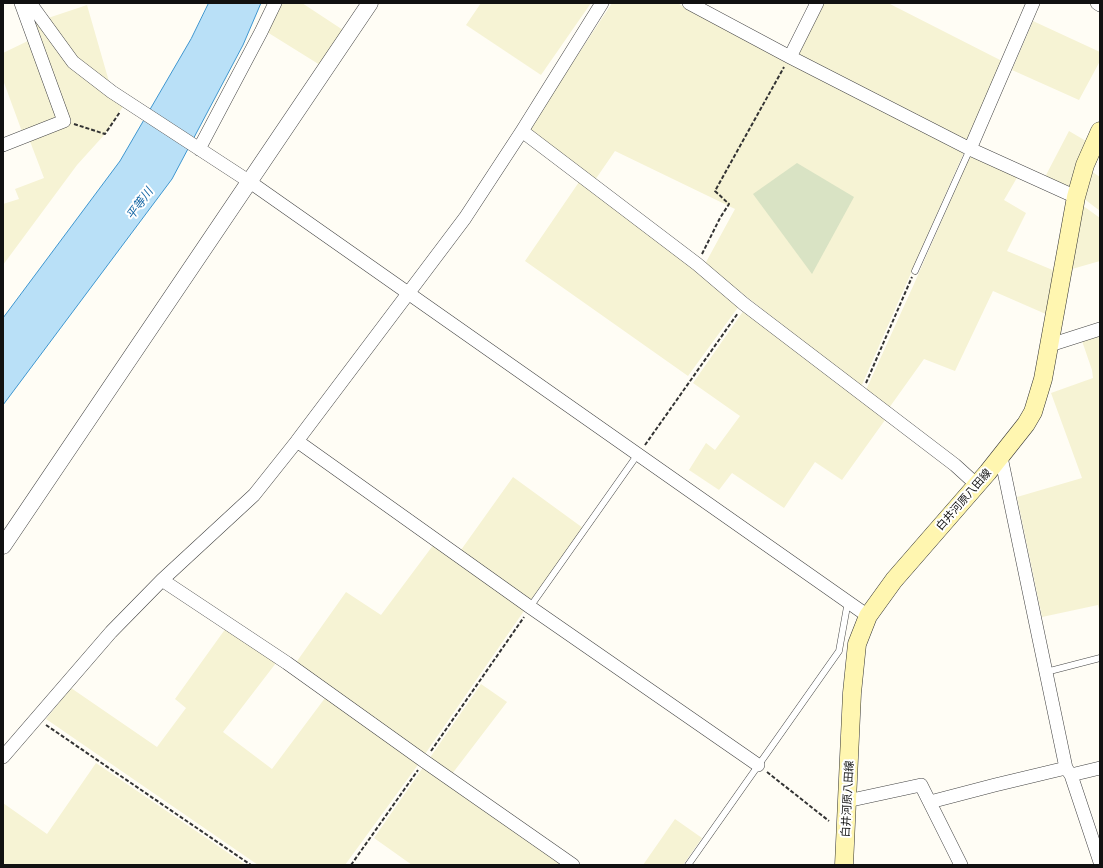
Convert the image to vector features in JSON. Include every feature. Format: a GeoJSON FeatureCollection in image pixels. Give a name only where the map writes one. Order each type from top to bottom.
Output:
{"type":"FeatureCollection","features":[{"type":"Feature","properties":{"kind":"main road","name":"白井河原八田線"},"geometry":{"type":"LineString","coordinates":[[844,865],[854,666],[857,644],[868,616],[894,580],[977,485],[1026,424],[1033,412],[1043,380],[1050,345],[1076,197],[1085,165],[1100,131]]}},
{"type":"Feature","properties":{"kind":"street"},"geometry":{"type":"LineString","coordinates":[[3,145],[64,121],[21,3]]}},
{"type":"Feature","properties":{"kind":"street"},"geometry":{"type":"LineString","coordinates":[[30,3],[73,62],[126,102],[250,182],[868,616]]}},
{"type":"Feature","properties":{"kind":"street"},"geometry":{"type":"LineString","coordinates":[[197,147],[261,32],[275,3]]}},
{"type":"Feature","properties":{"kind":"street"},"geometry":{"type":"LineString","coordinates":[[3,546],[370,3]]}},
{"type":"Feature","properties":{"kind":"street"},"geometry":{"type":"LineString","coordinates":[[3,757],[111,632],[162,580],[254,495],[297,441],[465,218],[522,131],[602,3]]}},
{"type":"Feature","properties":{"kind":"street"},"geometry":{"type":"LineString","coordinates":[[689,3],[970,150],[1076,197]]}},
{"type":"Feature","properties":{"kind":"street"},"geometry":{"type":"LineString","coordinates":[[790,57],[817,3]]}},
{"type":"Feature","properties":{"kind":"street"},"geometry":{"type":"LineString","coordinates":[[970,150],[1033,3]]}},
{"type":"Feature","properties":{"kind":"street"},"geometry":{"type":"LineString","coordinates":[[522,131],[696,264],[744,304],[955,464],[977,485]]}},
{"type":"Feature","properties":{"kind":"street"},"geometry":{"type":"LineString","coordinates":[[1050,345],[1100,329]]}},
{"type":"Feature","properties":{"kind":"street"},"geometry":{"type":"LineString","coordinates":[[297,441],[530,607],[758,765]]}},
{"type":"Feature","properties":{"kind":"street"},"geometry":{"type":"LineString","coordinates":[[1000,457],[1068,772],[1100,862]]}},
{"type":"Feature","properties":{"kind":"street"},"geometry":{"type":"LineString","coordinates":[[162,580],[287,663],[573,865]]}},
{"type":"Feature","properties":{"kind":"street"},"geometry":{"type":"LineString","coordinates":[[930,802],[995,785],[1100,768]]}},
{"type":"Feature","properties":{"kind":"street"},"geometry":{"type":"LineString","coordinates":[[847,801],[920,785],[961,865]]}},
{"type":"Feature","properties":{"kind":"lane"},"geometry":{"type":"LineString","coordinates":[[915,271],[970,150]]}},
{"type":"Feature","properties":{"kind":"lane"},"geometry":{"type":"LineString","coordinates":[[530,607],[638,454]]}},
{"type":"Feature","properties":{"kind":"lane"},"geometry":{"type":"LineString","coordinates":[[688,865],[839,651],[848,601]]}},
{"type":"Feature","properties":{"kind":"lane"},"geometry":{"type":"LineString","coordinates":[[1046,672],[1100,658]]}},
{"type":"Feature","properties":{"kind":"path"},"geometry":{"type":"LineString","coordinates":[[696,264],[729,204],[716,191],[790,57]]}},
{"type":"Feature","properties":{"kind":"path"},"geometry":{"type":"LineString","coordinates":[[64,121],[105,134],[126,102]]}},
{"type":"Feature","properties":{"kind":"path"},"geometry":{"type":"LineString","coordinates":[[862,394],[915,271]]}},
{"type":"Feature","properties":{"kind":"path"},"geometry":{"type":"LineString","coordinates":[[638,454],[744,304]]}},
{"type":"Feature","properties":{"kind":"path"},"geometry":{"type":"LineString","coordinates":[[351,865],[530,607]]}},
{"type":"Feature","properties":{"kind":"path"},"geometry":{"type":"LineString","coordinates":[[37,719],[251,865]]}},
{"type":"Feature","properties":{"kind":"path"},"geometry":{"type":"LineString","coordinates":[[758,765],[829,821]]}},
{"type":"Feature","properties":{"kind":"shaded area"},"geometry":{"type":"Polygon","coordinates":[[[21,3],[42,20],[87,5],[112,92],[126,102],[105,134],[77,165],[3,265],[3,204],[19,199],[15,189],[44,178],[28,136],[24,137],[3,80],[3,53],[34,38],[21,3]]]}},
{"type":"Feature","properties":{"kind":"shaded area"},"geometry":{"type":"Polygon","coordinates":[[[282,3],[302,3],[343,30],[320,65],[267,32],[282,3]]]}},
{"type":"Feature","properties":{"kind":"shaded area"},"geometry":{"type":"Polygon","coordinates":[[[481,3],[591,3],[541,75],[466,25],[481,3]]]}},
{"type":"Feature","properties":{"kind":"shaded area"},"geometry":{"type":"Polygon","coordinates":[[[612,3],[677,3],[965,150],[861,387],[705,264],[735,209],[615,151],[595,180],[529,129],[612,3]]]}},
{"type":"Feature","properties":{"kind":"shaded area"},"geometry":{"type":"Polygon","coordinates":[[[823,3],[888,3],[1004,62],[969,144],[795,54],[823,3]]]}},
{"type":"Feature","properties":{"kind":"shaded area"},"geometry":{"type":"Polygon","coordinates":[[[1033,21],[1100,52],[1100,61],[1079,100],[1012,70],[1033,21]]]}},
{"type":"Feature","properties":{"kind":"shaded area"},"geometry":{"type":"Polygon","coordinates":[[[1069,131],[1086,141],[1071,189],[1045,177],[1069,131]]]}},
{"type":"Feature","properties":{"kind":"shaded area"},"geometry":{"type":"Polygon","coordinates":[[[970,156],[1018,176],[1004,200],[1026,213],[1007,251],[1055,271],[1048,315],[993,291],[955,371],[924,359],[889,408],[866,390],[970,156]]]}},
{"type":"Feature","properties":{"kind":"shaded area"},"geometry":{"type":"Polygon","coordinates":[[[1091,171],[1100,177],[1100,211],[1083,198],[1091,171]]]}},
{"type":"Feature","properties":{"kind":"shaded area"},"geometry":{"type":"Polygon","coordinates":[[[579,182],[674,253],[739,306],[688,376],[525,261],[579,182]]]}},
{"type":"Feature","properties":{"kind":"shaded area"},"geometry":{"type":"Polygon","coordinates":[[[1082,205],[1100,218],[1100,261],[1072,269],[1082,205]]]}},
{"type":"Feature","properties":{"kind":"shaded area"},"geometry":{"type":"Polygon","coordinates":[[[744,310],[859,398],[885,420],[842,480],[815,462],[784,508],[732,473],[719,490],[689,470],[706,443],[715,450],[740,416],[693,383],[744,310]]]}},
{"type":"Feature","properties":{"kind":"shaded area"},"geometry":{"type":"Polygon","coordinates":[[[1100,335],[1100,613],[1098,605],[1042,617],[1017,497],[1082,478],[1051,393],[1093,378],[1092,370],[1082,341],[1100,335]]]}},
{"type":"Feature","properties":{"kind":"shaded area"},"geometry":{"type":"Polygon","coordinates":[[[513,477],[583,528],[530,601],[461,550],[513,477]]]}},
{"type":"Feature","properties":{"kind":"shaded area"},"geometry":{"type":"Polygon","coordinates":[[[434,544],[526,608],[423,757],[295,664],[346,592],[381,615],[434,544]]]}},
{"type":"Feature","properties":{"kind":"shaded area"},"geometry":{"type":"Polygon","coordinates":[[[226,628],[276,663],[223,732],[272,769],[325,698],[420,762],[345,865],[258,865],[46,719],[71,688],[157,747],[186,708],[175,699],[226,628]]]}},
{"type":"Feature","properties":{"kind":"shaded area"},"geometry":{"type":"Polygon","coordinates":[[[481,684],[507,702],[452,774],[429,759],[481,684]]]}},
{"type":"Feature","properties":{"kind":"shaded area"},"geometry":{"type":"Polygon","coordinates":[[[96,763],[246,865],[3,865],[3,803],[47,834],[96,763]]]}},
{"type":"Feature","properties":{"kind":"shaded area"},"geometry":{"type":"Polygon","coordinates":[[[424,766],[565,865],[412,865],[374,838],[424,766]]]}},
{"type":"Feature","properties":{"kind":"shaded area"},"geometry":{"type":"Polygon","coordinates":[[[675,819],[702,838],[683,865],[643,865],[675,819]]]}},
{"type":"Feature","properties":{"kind":"green space"},"geometry":{"type":"Polygon","coordinates":[[[797,163],[854,197],[812,274],[753,194],[797,163]]]}},
{"type":"Feature","properties":{"kind":"water","name":"平等川"},"geometry":{"type":"Polygon","coordinates":[[[209,3],[261,3],[243,45],[172,179],[3,405],[3,318],[120,161],[191,39],[209,3]]]}}]}
